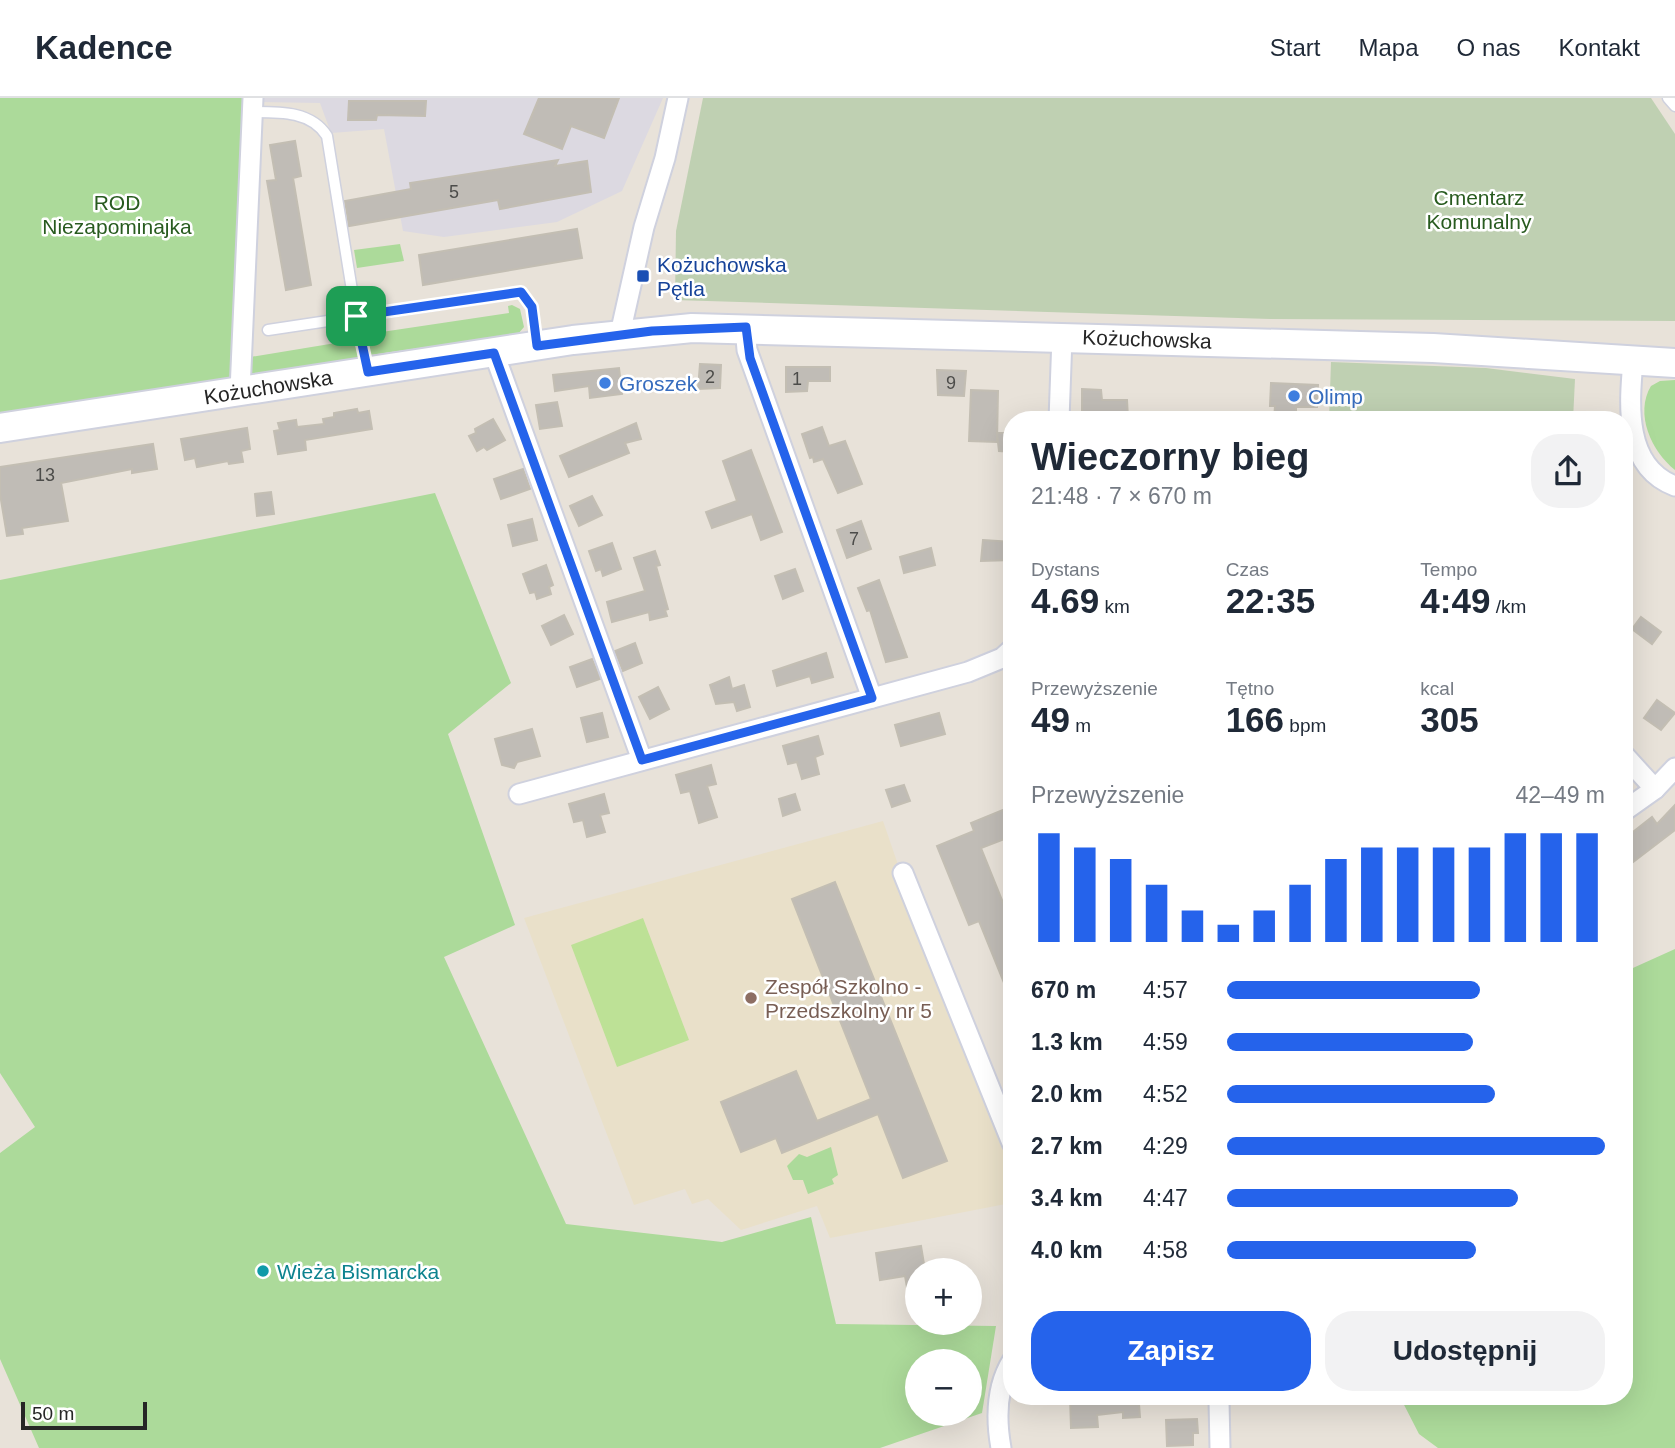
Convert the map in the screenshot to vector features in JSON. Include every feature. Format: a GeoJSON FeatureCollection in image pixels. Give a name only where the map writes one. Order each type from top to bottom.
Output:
{"type":"FeatureCollection","features":[{"type":"Feature","properties":{"kind":"main road","name":"Kożuchowska"},"geometry":{"type":"LineString","coordinates":[[0,428],[620,334],[692,328],[746,327],[1433,348],[1675,363]]}},
{"type":"Feature","properties":{"kind":"street"},"geometry":{"type":"LineString","coordinates":[[620,334],[644,227],[665,158],[678,98]]}},
{"type":"Feature","properties":{"kind":"street"},"geometry":{"type":"LineString","coordinates":[[240,391],[253,105]]}},
{"type":"Feature","properties":{"kind":"street"},"geometry":{"type":"LineString","coordinates":[[746,327],[750,358],[872,698]]}},
{"type":"Feature","properties":{"kind":"street"},"geometry":{"type":"LineString","coordinates":[[1059,411],[1062,337]]}},
{"type":"Feature","properties":{"kind":"street"},"geometry":{"type":"LineString","coordinates":[[494,353],[642,760]]}},
{"type":"Feature","properties":{"kind":"street"},"geometry":{"type":"LineString","coordinates":[[1631,411],[1633,361]]}},
{"type":"Feature","properties":{"kind":"street"},"geometry":{"type":"LineString","coordinates":[[1633,431],[1639,451],[1653,472],[1675,486]]}},
{"type":"Feature","properties":{"kind":"street"},"geometry":{"type":"LineString","coordinates":[[519,794],[968,672],[1003,657]]}},
{"type":"Feature","properties":{"kind":"street"},"geometry":{"type":"LineString","coordinates":[[1633,765],[1655,789]]}},
{"type":"Feature","properties":{"kind":"street"},"geometry":{"type":"LineString","coordinates":[[1633,805],[1655,789],[1675,768]]}},
{"type":"Feature","properties":{"kind":"street"},"geometry":{"type":"LineString","coordinates":[[903,873],[1003,1121]]}},
{"type":"Feature","properties":{"kind":"street"},"geometry":{"type":"LineString","coordinates":[[1001,1448],[997,1427],[999,1396],[1003,1385]]}},
{"type":"Feature","properties":{"kind":"street"},"geometry":{"type":"LineString","coordinates":[[1219,1405],[1220,1448]]}},
{"type":"Feature","properties":{"kind":"lane"},"geometry":{"type":"LineString","coordinates":[[1668,98],[1675,106]]}},
{"type":"Feature","properties":{"kind":"lane"},"geometry":{"type":"LineString","coordinates":[[253,105],[306,118],[315,122],[327,136],[356,316],[368,372]]}},
{"type":"Feature","properties":{"kind":"lane"},"geometry":{"type":"LineString","coordinates":[[268,330],[521,292],[532,307],[537,346]]}},
{"type":"Feature","properties":{"kind":"shaded area"},"geometry":{"type":"Polygon","coordinates":[[[258,98],[663,98],[622,191],[557,222],[444,237],[403,231],[384,129],[331,133],[320,103],[258,102],[258,98]]]}},
{"type":"Feature","properties":{"kind":"shaded area","name":"Zespół Szkolno - Przedszkolny nr 5"},"geometry":{"type":"Polygon","coordinates":[[[883,821],[916,917],[1003,1140],[1003,1205],[830,1238],[817,1206],[741,1230],[708,1199],[692,1204],[685,1189],[634,1205],[524,918],[883,821]]]}},
{"type":"Feature","properties":{"kind":"green space","name":"ROD Niezapominajka"},"geometry":{"type":"Polygon","coordinates":[[[0,98],[245,98],[232,360],[354,340],[360,364],[0,420],[0,98]]]}},
{"type":"Feature","properties":{"kind":"green space","name":"Cmentarz Komunalny"},"geometry":{"type":"Polygon","coordinates":[[[703,98],[1651,98],[1675,134],[1675,321],[1270,319],[675,300],[676,231],[703,98]]]}},
{"type":"Feature","properties":{"kind":"green space"},"geometry":{"type":"Polygon","coordinates":[[[400,244],[404,261],[357,268],[354,250],[400,244]]]}},
{"type":"Feature","properties":{"kind":"green space"},"geometry":{"type":"Polygon","coordinates":[[[508,306],[520,309],[524,327],[518,334],[370,355],[362,323],[372,319],[375,333],[509,313],[508,306]]]}},
{"type":"Feature","properties":{"kind":"green space"},"geometry":{"type":"Polygon","coordinates":[[[1331,362],[1486,368],[1575,379],[1573,411],[1329,411],[1331,362]]]}},
{"type":"Feature","properties":{"kind":"green space"},"geometry":{"type":"Polygon","coordinates":[[[1675,380],[1675,470],[1653,443],[1648,432],[1644,408],[1651,386],[1660,381],[1675,380]]]}},
{"type":"Feature","properties":{"kind":"green space"},"geometry":{"type":"Polygon","coordinates":[[[435,493],[511,683],[448,734],[515,925],[444,957],[566,1224],[722,1242],[811,1217],[836,1324],[905,1325],[905,1335],[982,1335],[982,1326],[996,1326],[982,1413],[982,1349],[905,1349],[905,1426],[944,1426],[880,1448],[39,1448],[0,1359],[0,1153],[35,1127],[0,1073],[0,580],[435,493]]]}},
{"type":"Feature","properties":{"kind":"green space"},"geometry":{"type":"Polygon","coordinates":[[[643,918],[689,1040],[617,1067],[571,945],[643,918]]]}},
{"type":"Feature","properties":{"kind":"green space"},"geometry":{"type":"Polygon","coordinates":[[[1675,949],[1675,1448],[1438,1448],[1419,1434],[1404,1405],[1633,1405],[1633,968],[1675,949]]]}},
{"type":"Feature","properties":{"kind":"green space"},"geometry":{"type":"Polygon","coordinates":[[[831,1147],[838,1175],[832,1179],[834,1184],[808,1194],[803,1180],[793,1180],[787,1166],[799,1154],[807,1157],[831,1147]]]}},
{"type":"Feature","properties":{"kind":"building"},"geometry":{"type":"Polygon","coordinates":[[[539,98],[619,98],[604,138],[571,126],[562,149],[524,134],[539,98]]]}},
{"type":"Feature","properties":{"kind":"building"},"geometry":{"type":"Polygon","coordinates":[[[349,101],[426,101],[425,116],[377,115],[376,120],[348,120],[349,101]]]}},
{"type":"Feature","properties":{"kind":"building"},"geometry":{"type":"Polygon","coordinates":[[[295,141],[301,176],[293,178],[311,285],[286,290],[267,181],[276,180],[270,145],[295,141]]]}},
{"type":"Feature","properties":{"kind":"building"},"geometry":{"type":"Polygon","coordinates":[[[558,160],[555,166],[587,161],[591,192],[500,209],[498,200],[349,226],[345,201],[411,189],[410,183],[558,160]]]}},
{"type":"Feature","properties":{"kind":"building"},"geometry":{"type":"Polygon","coordinates":[[[577,229],[582,258],[423,285],[419,255],[577,229]]]}},
{"type":"Feature","properties":{"kind":"building"},"geometry":{"type":"Polygon","coordinates":[[[700,364],[721,365],[720,388],[698,389],[700,364]]]}},
{"type":"Feature","properties":{"kind":"building"},"geometry":{"type":"Polygon","coordinates":[[[786,367],[830,367],[830,381],[808,381],[807,391],[786,392],[786,367]]]}},
{"type":"Feature","properties":{"kind":"building","name":"Groszek"},"geometry":{"type":"Polygon","coordinates":[[[619,368],[622,394],[590,398],[589,386],[555,391],[553,375],[619,368]]]}},
{"type":"Feature","properties":{"kind":"building"},"geometry":{"type":"Polygon","coordinates":[[[937,370],[966,371],[964,396],[938,395],[937,370]]]}},
{"type":"Feature","properties":{"kind":"building","name":"Olimp"},"geometry":{"type":"Polygon","coordinates":[[[1271,383],[1318,385],[1317,407],[1275,411],[1275,406],[1270,406],[1271,383]]]}},
{"type":"Feature","properties":{"kind":"building"},"geometry":{"type":"Polygon","coordinates":[[[1082,389],[1101,390],[1102,400],[1127,400],[1128,411],[1082,411],[1082,389]]]}},
{"type":"Feature","properties":{"kind":"building"},"geometry":{"type":"Polygon","coordinates":[[[971,390],[998,391],[997,442],[969,441],[971,390]]]}},
{"type":"Feature","properties":{"kind":"building"},"geometry":{"type":"Polygon","coordinates":[[[557,402],[562,426],[540,429],[536,405],[557,402]]]}},
{"type":"Feature","properties":{"kind":"building"},"geometry":{"type":"Polygon","coordinates":[[[357,409],[358,413],[369,411],[372,429],[305,440],[306,450],[278,454],[274,431],[280,430],[278,423],[296,420],[297,427],[324,424],[323,419],[334,417],[334,413],[357,409]]]}},
{"type":"Feature","properties":{"kind":"building"},"geometry":{"type":"Polygon","coordinates":[[[493,419],[505,440],[487,450],[484,447],[477,451],[469,436],[476,433],[475,429],[493,419]]]}},
{"type":"Feature","properties":{"kind":"building"},"geometry":{"type":"Polygon","coordinates":[[[636,423],[641,439],[625,443],[629,453],[569,477],[560,456],[636,423]]]}},
{"type":"Feature","properties":{"kind":"building"},"geometry":{"type":"Polygon","coordinates":[[[822,427],[829,446],[845,441],[862,484],[838,493],[823,459],[814,462],[813,457],[810,458],[802,434],[822,427]]]}},
{"type":"Feature","properties":{"kind":"building"},"geometry":{"type":"Polygon","coordinates":[[[247,428],[250,449],[241,451],[243,462],[229,464],[228,461],[197,467],[195,458],[185,460],[181,439],[247,428]]]}},
{"type":"Feature","properties":{"kind":"building"},"geometry":{"type":"Polygon","coordinates":[[[997,433],[1003,433],[1003,451],[999,451],[997,433]]]}},
{"type":"Feature","properties":{"kind":"building"},"geometry":{"type":"Polygon","coordinates":[[[153,444],[157,469],[132,473],[132,469],[61,483],[68,521],[22,528],[23,534],[7,536],[0,494],[0,467],[153,444]]]}},
{"type":"Feature","properties":{"kind":"building"},"geometry":{"type":"Polygon","coordinates":[[[751,450],[782,532],[761,540],[752,514],[712,528],[706,512],[737,501],[723,461],[751,450]]]}},
{"type":"Feature","properties":{"kind":"building"},"geometry":{"type":"Polygon","coordinates":[[[523,469],[530,489],[501,499],[494,479],[523,469]]]}},
{"type":"Feature","properties":{"kind":"building"},"geometry":{"type":"Polygon","coordinates":[[[271,492],[274,514],[257,516],[255,494],[271,492]]]}},
{"type":"Feature","properties":{"kind":"building"},"geometry":{"type":"Polygon","coordinates":[[[592,496],[602,515],[579,526],[570,506],[592,496]]]}},
{"type":"Feature","properties":{"kind":"building"},"geometry":{"type":"Polygon","coordinates":[[[532,519],[537,540],[513,546],[508,525],[532,519]]]}},
{"type":"Feature","properties":{"kind":"building"},"geometry":{"type":"Polygon","coordinates":[[[861,521],[871,549],[847,558],[837,530],[861,521]]]}},
{"type":"Feature","properties":{"kind":"building"},"geometry":{"type":"Polygon","coordinates":[[[983,540],[1003,541],[1003,560],[981,561],[983,540]]]}},
{"type":"Feature","properties":{"kind":"building"},"geometry":{"type":"Polygon","coordinates":[[[612,543],[621,569],[603,576],[601,569],[596,571],[589,551],[612,543]]]}},
{"type":"Feature","properties":{"kind":"building"},"geometry":{"type":"Polygon","coordinates":[[[931,548],[935,565],[904,573],[900,557],[931,548]]]}},
{"type":"Feature","properties":{"kind":"building"},"geometry":{"type":"Polygon","coordinates":[[[655,551],[660,565],[656,566],[668,609],[665,610],[667,616],[650,620],[649,612],[612,622],[607,602],[645,591],[634,558],[655,551]]]}},
{"type":"Feature","properties":{"kind":"building"},"geometry":{"type":"Polygon","coordinates":[[[546,565],[553,585],[549,587],[551,594],[537,599],[535,592],[530,593],[523,574],[546,565]]]}},
{"type":"Feature","properties":{"kind":"building"},"geometry":{"type":"Polygon","coordinates":[[[795,569],[803,591],[783,599],[775,576],[795,569]]]}},
{"type":"Feature","properties":{"kind":"building"},"geometry":{"type":"Polygon","coordinates":[[[879,580],[907,657],[886,662],[870,610],[867,611],[858,588],[879,580]]]}},
{"type":"Feature","properties":{"kind":"building"},"geometry":{"type":"Polygon","coordinates":[[[564,615],[573,634],[551,645],[542,626],[564,615]]]}},
{"type":"Feature","properties":{"kind":"building"},"geometry":{"type":"Polygon","coordinates":[[[1641,617],[1661,632],[1652,644],[1633,628],[1641,617]]]}},
{"type":"Feature","properties":{"kind":"building"},"geometry":{"type":"Polygon","coordinates":[[[635,643],[642,663],[623,671],[615,651],[635,643]]]}},
{"type":"Feature","properties":{"kind":"building"},"geometry":{"type":"Polygon","coordinates":[[[826,653],[833,677],[812,683],[810,676],[777,686],[773,671],[826,653]]]}},
{"type":"Feature","properties":{"kind":"building"},"geometry":{"type":"Polygon","coordinates":[[[592,659],[600,679],[577,687],[570,667],[592,659]]]}},
{"type":"Feature","properties":{"kind":"building"},"geometry":{"type":"Polygon","coordinates":[[[729,677],[732,689],[744,685],[750,707],[737,711],[734,702],[716,704],[710,685],[729,677]]]}},
{"type":"Feature","properties":{"kind":"building"},"geometry":{"type":"Polygon","coordinates":[[[658,687],[669,709],[650,719],[639,697],[658,687]]]}},
{"type":"Feature","properties":{"kind":"building"},"geometry":{"type":"Polygon","coordinates":[[[1657,700],[1675,713],[1661,730],[1644,718],[1657,700]]]}},
{"type":"Feature","properties":{"kind":"building"},"geometry":{"type":"Polygon","coordinates":[[[602,713],[608,737],[587,742],[581,718],[602,713]]]}},
{"type":"Feature","properties":{"kind":"building"},"geometry":{"type":"Polygon","coordinates":[[[939,713],[945,734],[901,746],[895,725],[939,713]]]}},
{"type":"Feature","properties":{"kind":"building"},"geometry":{"type":"Polygon","coordinates":[[[532,729],[540,756],[517,762],[514,768],[502,765],[495,739],[532,729]]]}},
{"type":"Feature","properties":{"kind":"building"},"geometry":{"type":"Polygon","coordinates":[[[818,736],[823,754],[815,757],[819,774],[802,779],[797,762],[788,764],[783,746],[818,736]]]}},
{"type":"Feature","properties":{"kind":"building"},"geometry":{"type":"Polygon","coordinates":[[[711,765],[716,784],[707,786],[717,817],[699,823],[690,791],[681,793],[676,775],[711,765]]]}},
{"type":"Feature","properties":{"kind":"building"},"geometry":{"type":"Polygon","coordinates":[[[904,785],[910,801],[892,807],[886,790],[904,785]]]}},
{"type":"Feature","properties":{"kind":"building"},"geometry":{"type":"Polygon","coordinates":[[[604,794],[609,813],[600,815],[605,832],[587,837],[583,820],[574,822],[569,804],[604,794]]]}},
{"type":"Feature","properties":{"kind":"building"},"geometry":{"type":"Polygon","coordinates":[[[795,794],[800,810],[783,816],[779,799],[795,794]]]}},
{"type":"Feature","properties":{"kind":"building"},"geometry":{"type":"Polygon","coordinates":[[[1675,805],[1675,830],[1633,862],[1633,832],[1652,817],[1657,824],[1675,805]]]}},
{"type":"Feature","properties":{"kind":"building"},"geometry":{"type":"Polygon","coordinates":[[[1003,810],[1003,839],[981,848],[1003,903],[1003,980],[979,921],[969,925],[937,846],[974,831],[971,823],[1003,810]]]}},
{"type":"Feature","properties":{"kind":"building"},"geometry":{"type":"Polygon","coordinates":[[[835,882],[947,1161],[903,1178],[878,1114],[782,1153],[776,1138],[741,1152],[721,1102],[796,1071],[817,1121],[871,1099],[792,899],[835,882]]]}},
{"type":"Feature","properties":{"kind":"building"},"geometry":{"type":"Polygon","coordinates":[[[921,1246],[923,1258],[905,1258],[905,1276],[880,1280],[876,1253],[921,1246]]]}},
{"type":"Feature","properties":{"kind":"building"},"geometry":{"type":"Polygon","coordinates":[[[1070,1405],[1139,1405],[1140,1417],[1123,1418],[1123,1412],[1097,1415],[1098,1427],[1071,1428],[1070,1405]]]}},
{"type":"Feature","properties":{"kind":"building"},"geometry":{"type":"Polygon","coordinates":[[[1197,1419],[1198,1433],[1193,1433],[1193,1445],[1167,1446],[1166,1420],[1197,1419]]]}},
{"type":"Feature","properties":{"kind":"place","name":"Kożuchowska Pętla"},"geometry":{"type":"Point","coordinates":[643,276]}},
{"type":"Feature","properties":{"kind":"place","name":"Groszek"},"geometry":{"type":"Point","coordinates":[605,383]}},
{"type":"Feature","properties":{"kind":"place","name":"Olimp"},"geometry":{"type":"Point","coordinates":[1294,396]}},
{"type":"Feature","properties":{"kind":"place","name":"Zespół Szkolno - Przedszkolny nr 5"},"geometry":{"type":"Point","coordinates":[751,998]}},
{"type":"Feature","properties":{"kind":"place","name":"Wieża Bismarcka"},"geometry":{"type":"Point","coordinates":[263,1271]}},
{"type":"Feature","properties":{"kind":"route"},"geometry":{"type":"LineString","coordinates":[[521,292],[532,307],[537,346],[652,331],[746,327],[747,350],[872,698],[642,760],[494,353],[368,372],[356,316],[521,292]]}}]}
